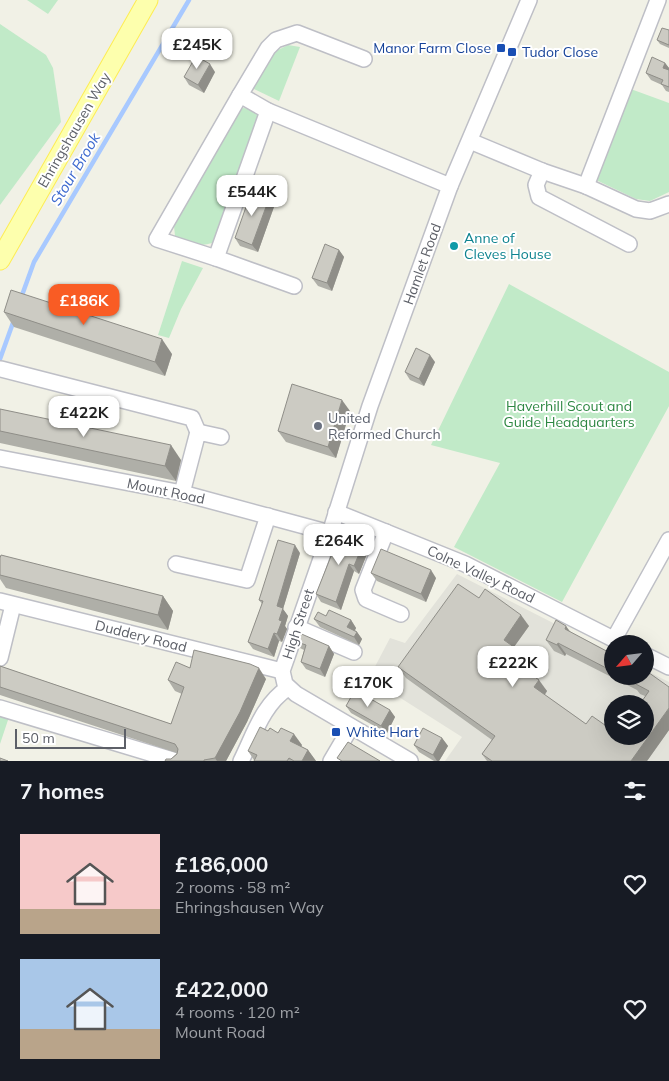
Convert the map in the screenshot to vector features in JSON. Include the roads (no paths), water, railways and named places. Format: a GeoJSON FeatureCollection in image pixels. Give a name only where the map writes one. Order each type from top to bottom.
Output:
{"type":"FeatureCollection","features":[{"type":"Feature","properties":{"kind":"main road","name":"Ehringshausen Way"},"geometry":{"type":"LineString","coordinates":[[0,260],[148,0]]}},
{"type":"Feature","properties":{"kind":"street","name":"Hamlet Road"},"geometry":{"type":"LineString","coordinates":[[330,532],[370,406],[450,186],[529,0]]}},
{"type":"Feature","properties":{"kind":"street"},"geometry":{"type":"LineString","coordinates":[[586,186],[658,0]]}},
{"type":"Feature","properties":{"kind":"street"},"geometry":{"type":"LineString","coordinates":[[294,286],[157,239],[268,48],[276,40],[296,33],[364,59]]}},
{"type":"Feature","properties":{"kind":"street"},"geometry":{"type":"LineString","coordinates":[[240,95],[268,111],[450,186]]}},
{"type":"Feature","properties":{"kind":"street"},"geometry":{"type":"LineString","coordinates":[[216,258],[268,111]]}},
{"type":"Feature","properties":{"kind":"street"},"geometry":{"type":"LineString","coordinates":[[470,141],[542,172],[586,186],[636,209],[650,210],[669,204]]}},
{"type":"Feature","properties":{"kind":"street"},"geometry":{"type":"LineString","coordinates":[[542,172],[536,185],[539,197],[630,244]]}},
{"type":"Feature","properties":{"kind":"street"},"geometry":{"type":"LineString","coordinates":[[1,369],[192,418],[198,432],[182,493]]}},
{"type":"Feature","properties":{"kind":"street"},"geometry":{"type":"LineString","coordinates":[[198,432],[221,437]]}},
{"type":"Feature","properties":{"kind":"street","name":"Mount Road"},"geometry":{"type":"LineString","coordinates":[[1,459],[182,493],[330,532]]}},
{"type":"Feature","properties":{"kind":"street","name":"Colne Valley Road"},"geometry":{"type":"LineString","coordinates":[[336,512],[464,564],[604,635]]}},
{"type":"Feature","properties":{"kind":"street"},"geometry":{"type":"LineString","coordinates":[[176,564],[247,580],[268,516]]}},
{"type":"Feature","properties":{"kind":"street","name":"High Street"},"geometry":{"type":"LineString","coordinates":[[288,688],[282,672],[330,532]]}},
{"type":"Feature","properties":{"kind":"street"},"geometry":{"type":"LineString","coordinates":[[386,532],[363,590],[366,599],[401,614]]}},
{"type":"Feature","properties":{"kind":"street"},"geometry":{"type":"LineString","coordinates":[[622,635],[669,540]]}},
{"type":"Feature","properties":{"kind":"street"},"geometry":{"type":"LineString","coordinates":[[0,658],[6,603]]}},
{"type":"Feature","properties":{"kind":"street","name":"Duddery Road"},"geometry":{"type":"LineString","coordinates":[[6,603],[282,672]]}},
{"type":"Feature","properties":{"kind":"street"},"geometry":{"type":"LineString","coordinates":[[296,628],[354,652]]}},
{"type":"Feature","properties":{"kind":"street"},"geometry":{"type":"LineString","coordinates":[[654,660],[669,667]]}},
{"type":"Feature","properties":{"kind":"street"},"geometry":{"type":"LineString","coordinates":[[241,761],[267,709],[274,699],[288,688],[310,703],[410,761]]}},
{"type":"Feature","properties":{"kind":"street"},"geometry":{"type":"LineString","coordinates":[[0,708],[176,761]]}},
{"type":"Feature","properties":{"kind":"street"},"geometry":{"type":"LineString","coordinates":[[331,761],[351,727]]}},
{"type":"Feature","properties":{"kind":"waterway","name":"Stour Brook"},"geometry":{"type":"LineString","coordinates":[[21,298],[34,262],[189,0]]}},
{"type":"Feature","properties":{"kind":"waterway","name":"Stour Brook"},"geometry":{"type":"LineString","coordinates":[[0,359],[14,320]]}},
{"type":"Feature","properties":{"kind":"place","name":"Manor Farm Close"},"geometry":{"type":"Point","coordinates":[501,48]}},
{"type":"Feature","properties":{"kind":"place","name":"Tudor Close"},"geometry":{"type":"Point","coordinates":[512,52]}},
{"type":"Feature","properties":{"kind":"place","name":"Anne of Cleves House"},"geometry":{"type":"Point","coordinates":[454,246]}},
{"type":"Feature","properties":{"kind":"place","name":"United Reformed Church"},"geometry":{"type":"Point","coordinates":[318,426]}},
{"type":"Feature","properties":{"kind":"place","name":"White Hart"},"geometry":{"type":"Point","coordinates":[336,732]}},
{"type":"Feature","properties":{"kind":"park label","name":"Haverhill Scout and Guide Headquarters"},"geometry":{"type":"Point","coordinates":[569,414]}}]}
